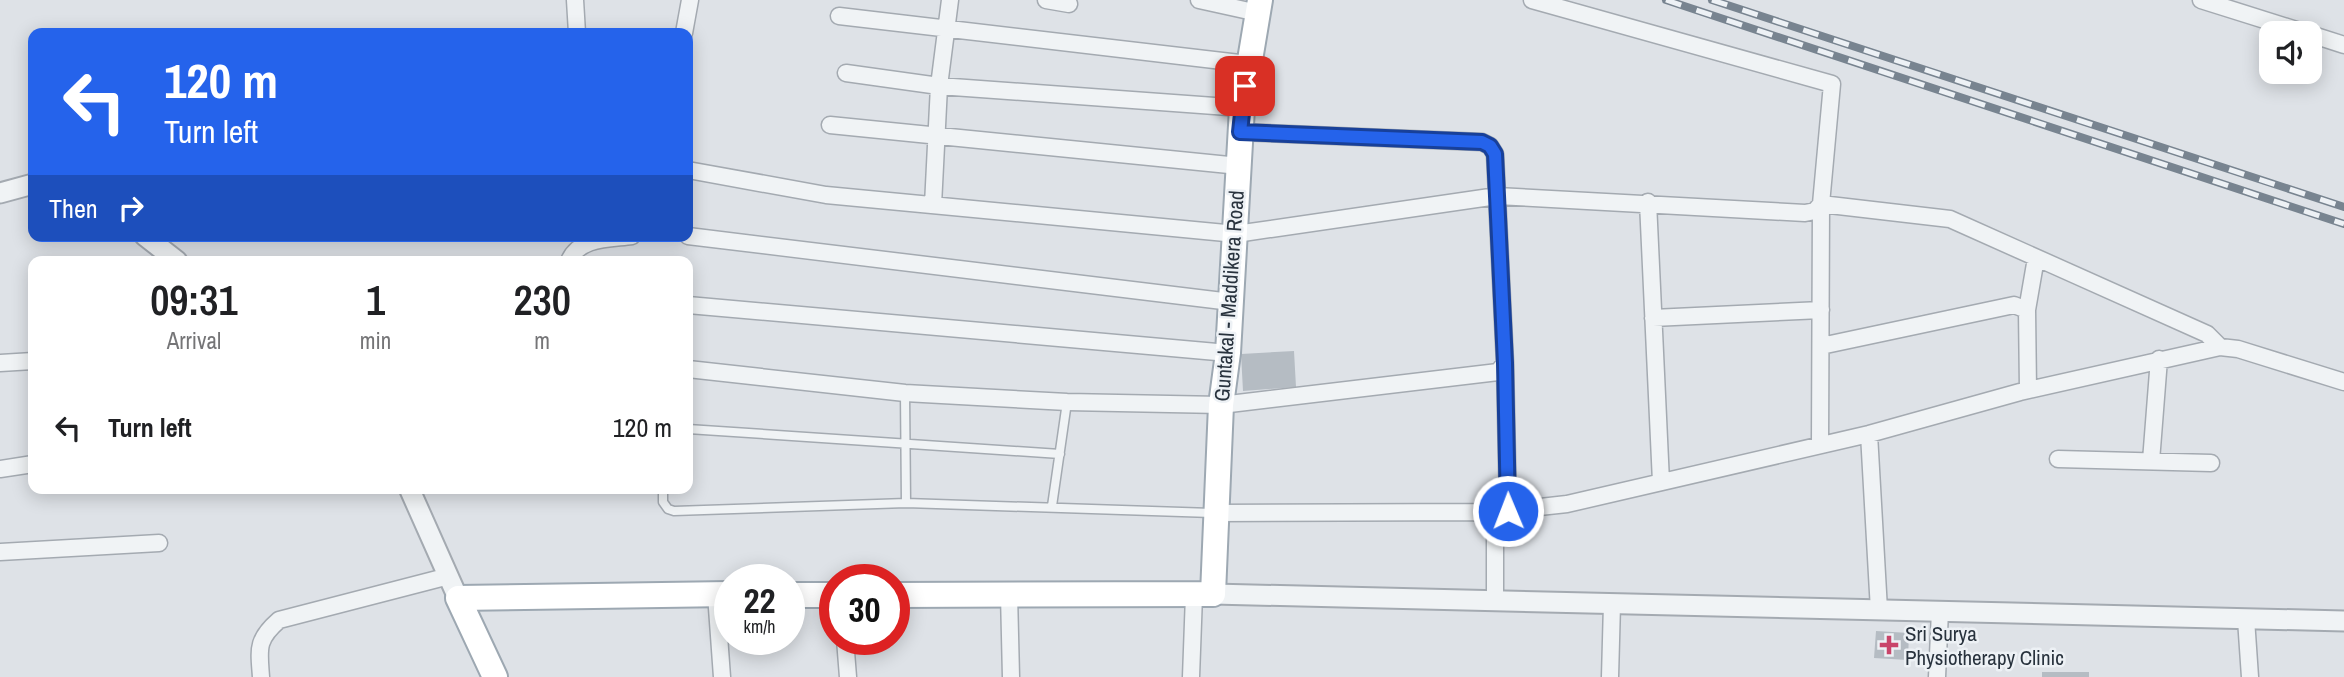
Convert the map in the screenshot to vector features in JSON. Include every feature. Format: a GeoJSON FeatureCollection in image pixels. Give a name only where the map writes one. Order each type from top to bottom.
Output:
{"type":"FeatureCollection","features":[{"type":"Feature","properties":{"kind":"main road","name":"Guntakal - Maddikera Road"},"geometry":{"type":"LineString","coordinates":[[1204,594],[1218,513],[1220,405],[1228,353],[1241,120],[1259,7]]}},
{"type":"Feature","properties":{"kind":"main road"},"geometry":{"type":"LineString","coordinates":[[495,677],[454,587],[714,594]]}},
{"type":"Feature","properties":{"kind":"main road"},"geometry":{"type":"LineString","coordinates":[[910,594],[1204,594]]}},
{"type":"Feature","properties":{"kind":"street"},"geometry":{"type":"LineString","coordinates":[[575,0],[577,28]]}},
{"type":"Feature","properties":{"kind":"street"},"geometry":{"type":"LineString","coordinates":[[685,28],[690,0]]}},
{"type":"Feature","properties":{"kind":"street"},"geometry":{"type":"LineString","coordinates":[[933,205],[939,86],[950,0]]}},
{"type":"Feature","properties":{"kind":"street"},"geometry":{"type":"LineString","coordinates":[[1046,0],[1069,4]]}},
{"type":"Feature","properties":{"kind":"street"},"geometry":{"type":"LineString","coordinates":[[1199,0],[1259,7]]}},
{"type":"Feature","properties":{"kind":"street"},"geometry":{"type":"LineString","coordinates":[[1532,0],[1832,83],[1821,204],[1821,445]]}},
{"type":"Feature","properties":{"kind":"street"},"geometry":{"type":"LineString","coordinates":[[2201,0],[2267,21]]}},
{"type":"Feature","properties":{"kind":"street"},"geometry":{"type":"LineString","coordinates":[[839,16],[1248,64]]}},
{"type":"Feature","properties":{"kind":"street"},"geometry":{"type":"LineString","coordinates":[[2322,38],[2344,45]]}},
{"type":"Feature","properties":{"kind":"street"},"geometry":{"type":"LineString","coordinates":[[846,73],[1241,120],[1482,142],[1490,146],[1495,154],[1505,363],[1502,511],[1495,601]]}},
{"type":"Feature","properties":{"kind":"street"},"geometry":{"type":"LineString","coordinates":[[830,125],[1239,166]]}},
{"type":"Feature","properties":{"kind":"street"},"geometry":{"type":"LineString","coordinates":[[693,171],[826,195],[1236,234],[1497,196],[1648,202],[1805,213],[1815,211],[1821,204]]}},
{"type":"Feature","properties":{"kind":"street"},"geometry":{"type":"LineString","coordinates":[[0,193],[28,185]]}},
{"type":"Feature","properties":{"kind":"street"},"geometry":{"type":"LineString","coordinates":[[1648,202],[1661,482]]}},
{"type":"Feature","properties":{"kind":"street"},"geometry":{"type":"LineString","coordinates":[[1821,204],[1950,219],[2207,334],[2220,347]]}},
{"type":"Feature","properties":{"kind":"street"},"geometry":{"type":"LineString","coordinates":[[693,237],[1231,302]]}},
{"type":"Feature","properties":{"kind":"street"},"geometry":{"type":"LineString","coordinates":[[153,242],[171,256]]}},
{"type":"Feature","properties":{"kind":"street"},"geometry":{"type":"LineString","coordinates":[[571,256],[573,251],[587,242]]}},
{"type":"Feature","properties":{"kind":"street"},"geometry":{"type":"LineString","coordinates":[[2028,390],[2026,310],[2036,258]]}},
{"type":"Feature","properties":{"kind":"street"},"geometry":{"type":"LineString","coordinates":[[693,305],[1228,353]]}},
{"type":"Feature","properties":{"kind":"street"},"geometry":{"type":"LineString","coordinates":[[1821,346],[2014,305],[2026,310]]}},
{"type":"Feature","properties":{"kind":"street"},"geometry":{"type":"LineString","coordinates":[[1653,318],[1821,310]]}},
{"type":"Feature","properties":{"kind":"street"},"geometry":{"type":"LineString","coordinates":[[1218,513],[1502,511],[1567,505],[1869,434],[2028,390],[2220,347],[2238,349],[2344,382]]}},
{"type":"Feature","properties":{"kind":"street"},"geometry":{"type":"LineString","coordinates":[[2151,461],[2159,359]]}},
{"type":"Feature","properties":{"kind":"street"},"geometry":{"type":"LineString","coordinates":[[0,363],[28,361]]}},
{"type":"Feature","properties":{"kind":"street"},"geometry":{"type":"LineString","coordinates":[[693,370],[905,393],[1067,402],[1220,405],[1497,372],[1505,363]]}},
{"type":"Feature","properties":{"kind":"street"},"geometry":{"type":"LineString","coordinates":[[1869,434],[1879,610]]}},
{"type":"Feature","properties":{"kind":"street"},"geometry":{"type":"LineString","coordinates":[[2058,459],[2211,463]]}},
{"type":"Feature","properties":{"kind":"street"},"geometry":{"type":"LineString","coordinates":[[0,469],[28,465]]}},
{"type":"Feature","properties":{"kind":"street"},"geometry":{"type":"LineString","coordinates":[[261,677],[259,646],[265,632],[279,620],[454,587],[412,494]]}},
{"type":"Feature","properties":{"kind":"street"},"geometry":{"type":"LineString","coordinates":[[0,552],[159,543]]}},
{"type":"Feature","properties":{"kind":"street"},"geometry":{"type":"LineString","coordinates":[[1009,594],[1011,677]]}},
{"type":"Feature","properties":{"kind":"street"},"geometry":{"type":"LineString","coordinates":[[1191,677],[1204,594],[2344,621]]}},
{"type":"Feature","properties":{"kind":"street"},"geometry":{"type":"LineString","coordinates":[[1610,677],[1612,604]]}},
{"type":"Feature","properties":{"kind":"street"},"geometry":{"type":"LineString","coordinates":[[1937,677],[1940,611]]}},
{"type":"Feature","properties":{"kind":"street"},"geometry":{"type":"LineString","coordinates":[[2246,619],[2250,677]]}},
{"type":"Feature","properties":{"kind":"street"},"geometry":{"type":"LineString","coordinates":[[722,655],[722,677]]}},
{"type":"Feature","properties":{"kind":"street"},"geometry":{"type":"LineString","coordinates":[[846,655],[848,677]]}},
{"type":"Feature","properties":{"kind":"lane"},"geometry":{"type":"LineString","coordinates":[[905,393],[906,503]]}},
{"type":"Feature","properties":{"kind":"lane"},"geometry":{"type":"LineString","coordinates":[[1052,506],[1067,402]]}},
{"type":"Feature","properties":{"kind":"lane"},"geometry":{"type":"LineString","coordinates":[[693,429],[1060,454]]}},
{"type":"Feature","properties":{"kind":"lane"},"geometry":{"type":"LineString","coordinates":[[663,494],[663,502],[674,511],[906,503],[1218,513]]}},
{"type":"Feature","properties":{"kind":"building"},"geometry":{"type":"Polygon","coordinates":[[[1294,351],[1296,387],[1243,391],[1241,354],[1294,351]]]}},
{"type":"Feature","properties":{"kind":"building"},"geometry":{"type":"Polygon","coordinates":[[[1876,631],[1909,633],[1908,660],[1874,658],[1876,631]]]}},
{"type":"Feature","properties":{"kind":"building"},"geometry":{"type":"Polygon","coordinates":[[[2042,672],[2089,672],[2089,677],[2042,677],[2042,672]]]}},
{"type":"Feature","properties":{"kind":"railway"},"geometry":{"type":"LineString","coordinates":[[1666,0],[2344,224]]}},
{"type":"Feature","properties":{"kind":"railway"},"geometry":{"type":"LineString","coordinates":[[1712,0],[2344,207]]}},
{"type":"Feature","properties":{"kind":"place","name":"Sri Surya Physiotherapy Clinic"},"geometry":{"type":"Point","coordinates":[1889,645]}},
{"type":"Feature","properties":{"kind":"route"},"geometry":{"type":"LineString","coordinates":[[1245,86],[1240,132],[1482,142],[1490,146],[1495,154],[1505,363],[1508,511]]}}]}
